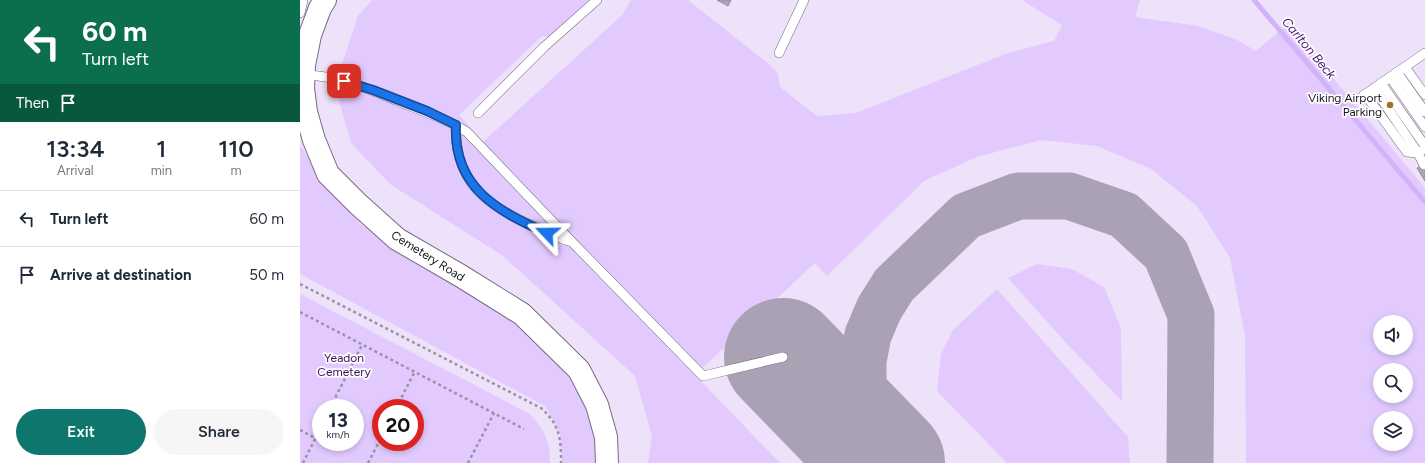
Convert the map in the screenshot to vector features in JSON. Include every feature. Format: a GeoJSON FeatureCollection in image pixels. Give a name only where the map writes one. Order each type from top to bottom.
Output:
{"type":"FeatureCollection","features":[{"type":"Feature","properties":{"kind":"street","name":"Cemetery Road"},"geometry":{"type":"LineString","coordinates":[[325,0],[320,8],[310,35],[302,67],[306,112],[314,140],[328,174],[358,204],[397,239],[461,276],[522,314],[579,370],[597,405],[606,437],[607,463]]}},
{"type":"Feature","properties":{"kind":"lane"},"geometry":{"type":"LineString","coordinates":[[300,13],[304,0]]}},
{"type":"Feature","properties":{"kind":"lane"},"geometry":{"type":"LineString","coordinates":[[478,113],[544,47],[597,0]]}},
{"type":"Feature","properties":{"kind":"lane"},"geometry":{"type":"LineString","coordinates":[[779,53],[802,1]]}},
{"type":"Feature","properties":{"kind":"lane"},"geometry":{"type":"LineString","coordinates":[[1423,149],[1406,152],[1362,96],[1425,53]]}},
{"type":"Feature","properties":{"kind":"lane"},"geometry":{"type":"LineString","coordinates":[[302,67],[319,75],[373,90],[427,111],[467,132],[572,243],[703,376],[784,357]]}},
{"type":"Feature","properties":{"kind":"lane"},"geometry":{"type":"LineString","coordinates":[[1405,67],[1425,95]]}},
{"type":"Feature","properties":{"kind":"lane"},"geometry":{"type":"LineString","coordinates":[[1393,75],[1425,112]]}},
{"type":"Feature","properties":{"kind":"lane"},"geometry":{"type":"LineString","coordinates":[[1393,75],[1425,127]]}},
{"type":"Feature","properties":{"kind":"lane"},"geometry":{"type":"LineString","coordinates":[[1377,85],[1423,149],[1424,165]]}},
{"type":"Feature","properties":{"kind":"lane"},"geometry":{"type":"LineString","coordinates":[[456,125],[455,138],[459,160],[464,172],[472,184],[486,199],[506,213],[528,225],[572,243]]}},
{"type":"Feature","properties":{"kind":"path"},"geometry":{"type":"LineString","coordinates":[[300,284],[541,408],[550,416],[557,428],[561,444],[561,463]]}},
{"type":"Feature","properties":{"kind":"path"},"geometry":{"type":"LineString","coordinates":[[300,312],[524,429]]}},
{"type":"Feature","properties":{"kind":"path"},"geometry":{"type":"LineString","coordinates":[[335,399],[362,345]]}},
{"type":"Feature","properties":{"kind":"path"},"geometry":{"type":"LineString","coordinates":[[401,399],[415,371]]}},
{"type":"Feature","properties":{"kind":"path"},"geometry":{"type":"LineString","coordinates":[[468,463],[494,413]]}},
{"type":"Feature","properties":{"kind":"path"},"geometry":{"type":"LineString","coordinates":[[300,430],[312,436]]}},
{"type":"Feature","properties":{"kind":"path"},"geometry":{"type":"LineString","coordinates":[[302,463],[312,444]]}},
{"type":"Feature","properties":{"kind":"path"},"geometry":{"type":"LineString","coordinates":[[368,463],[374,451]]}},
{"type":"Feature","properties":{"kind":"green space"},"geometry":{"type":"Polygon","coordinates":[[[372,0],[591,0],[555,37],[542,36],[459,115],[483,142],[622,15],[631,0],[688,0],[765,61],[778,73],[780,87],[817,116],[856,113],[1008,53],[1054,41],[1062,25],[1022,0],[1140,0],[1135,17],[1199,26],[1237,40],[1256,51],[1288,24],[1425,188],[1425,463],[1246,463],[1245,336],[1230,258],[1197,206],[1151,169],[1097,146],[1041,140],[977,157],[924,181],[827,276],[815,263],[695,375],[780,463],[648,463],[652,436],[635,376],[502,255],[391,185],[351,143],[339,101],[340,70],[358,16],[372,0]]]}},
{"type":"Feature","properties":{"kind":"green space"},"geometry":{"type":"Polygon","coordinates":[[[300,145],[331,192],[363,226],[392,247],[510,319],[543,347],[570,378],[583,400],[594,431],[599,463],[562,463],[560,434],[545,406],[300,274],[300,145]]]}},
{"type":"Feature","properties":{"kind":"green space"},"geometry":{"type":"Polygon","coordinates":[[[1037,264],[1072,269],[1104,287],[1121,328],[1122,401],[1066,343],[1008,278],[1037,264]]]}},
{"type":"Feature","properties":{"kind":"green space"},"geometry":{"type":"Polygon","coordinates":[[[997,289],[1128,437],[1130,463],[1007,463],[937,391],[941,354],[953,330],[997,289]]]}},
{"type":"Feature","properties":{"kind":"green space","name":"Yeadon Cemetery"},"geometry":{"type":"Polygon","coordinates":[[[300,294],[530,414],[546,436],[549,448],[550,463],[300,463],[300,294]]]}},
{"type":"Feature","properties":{"kind":"building"},"geometry":{"type":"Polygon","coordinates":[[[717,0],[731,0],[728,6],[717,0]]]}},
{"type":"Feature","properties":{"kind":"building"},"geometry":{"type":"Polygon","coordinates":[[[1425,164],[1425,181],[1417,168],[1425,164]]]}},
{"type":"Feature","properties":{"kind":"waterway","name":"Carlton Beck"},"geometry":{"type":"LineString","coordinates":[[1254,0],[1425,202]]}},
{"type":"Feature","properties":{"kind":"taxiway"},"geometry":{"type":"LineString","coordinates":[[893,463],[877,439],[868,414],[863,388],[863,361],[868,335],[879,309],[894,285],[966,216],[1018,196],[1069,196],[1124,215],[1166,254],[1191,315],[1190,463]]}},
{"type":"Feature","properties":{"kind":"runway"},"geometry":{"type":"LineString","coordinates":[[783,357],[886,463]]}},
{"type":"Feature","properties":{"kind":"place","name":"Viking Airport Parking"},"geometry":{"type":"Point","coordinates":[1390,105]}},
{"type":"Feature","properties":{"kind":"route"},"geometry":{"type":"LineString","coordinates":[[344,81],[373,90],[427,111],[456,125],[455,138],[459,160],[464,172],[472,184],[486,199],[506,213],[547,233]]}}]}
